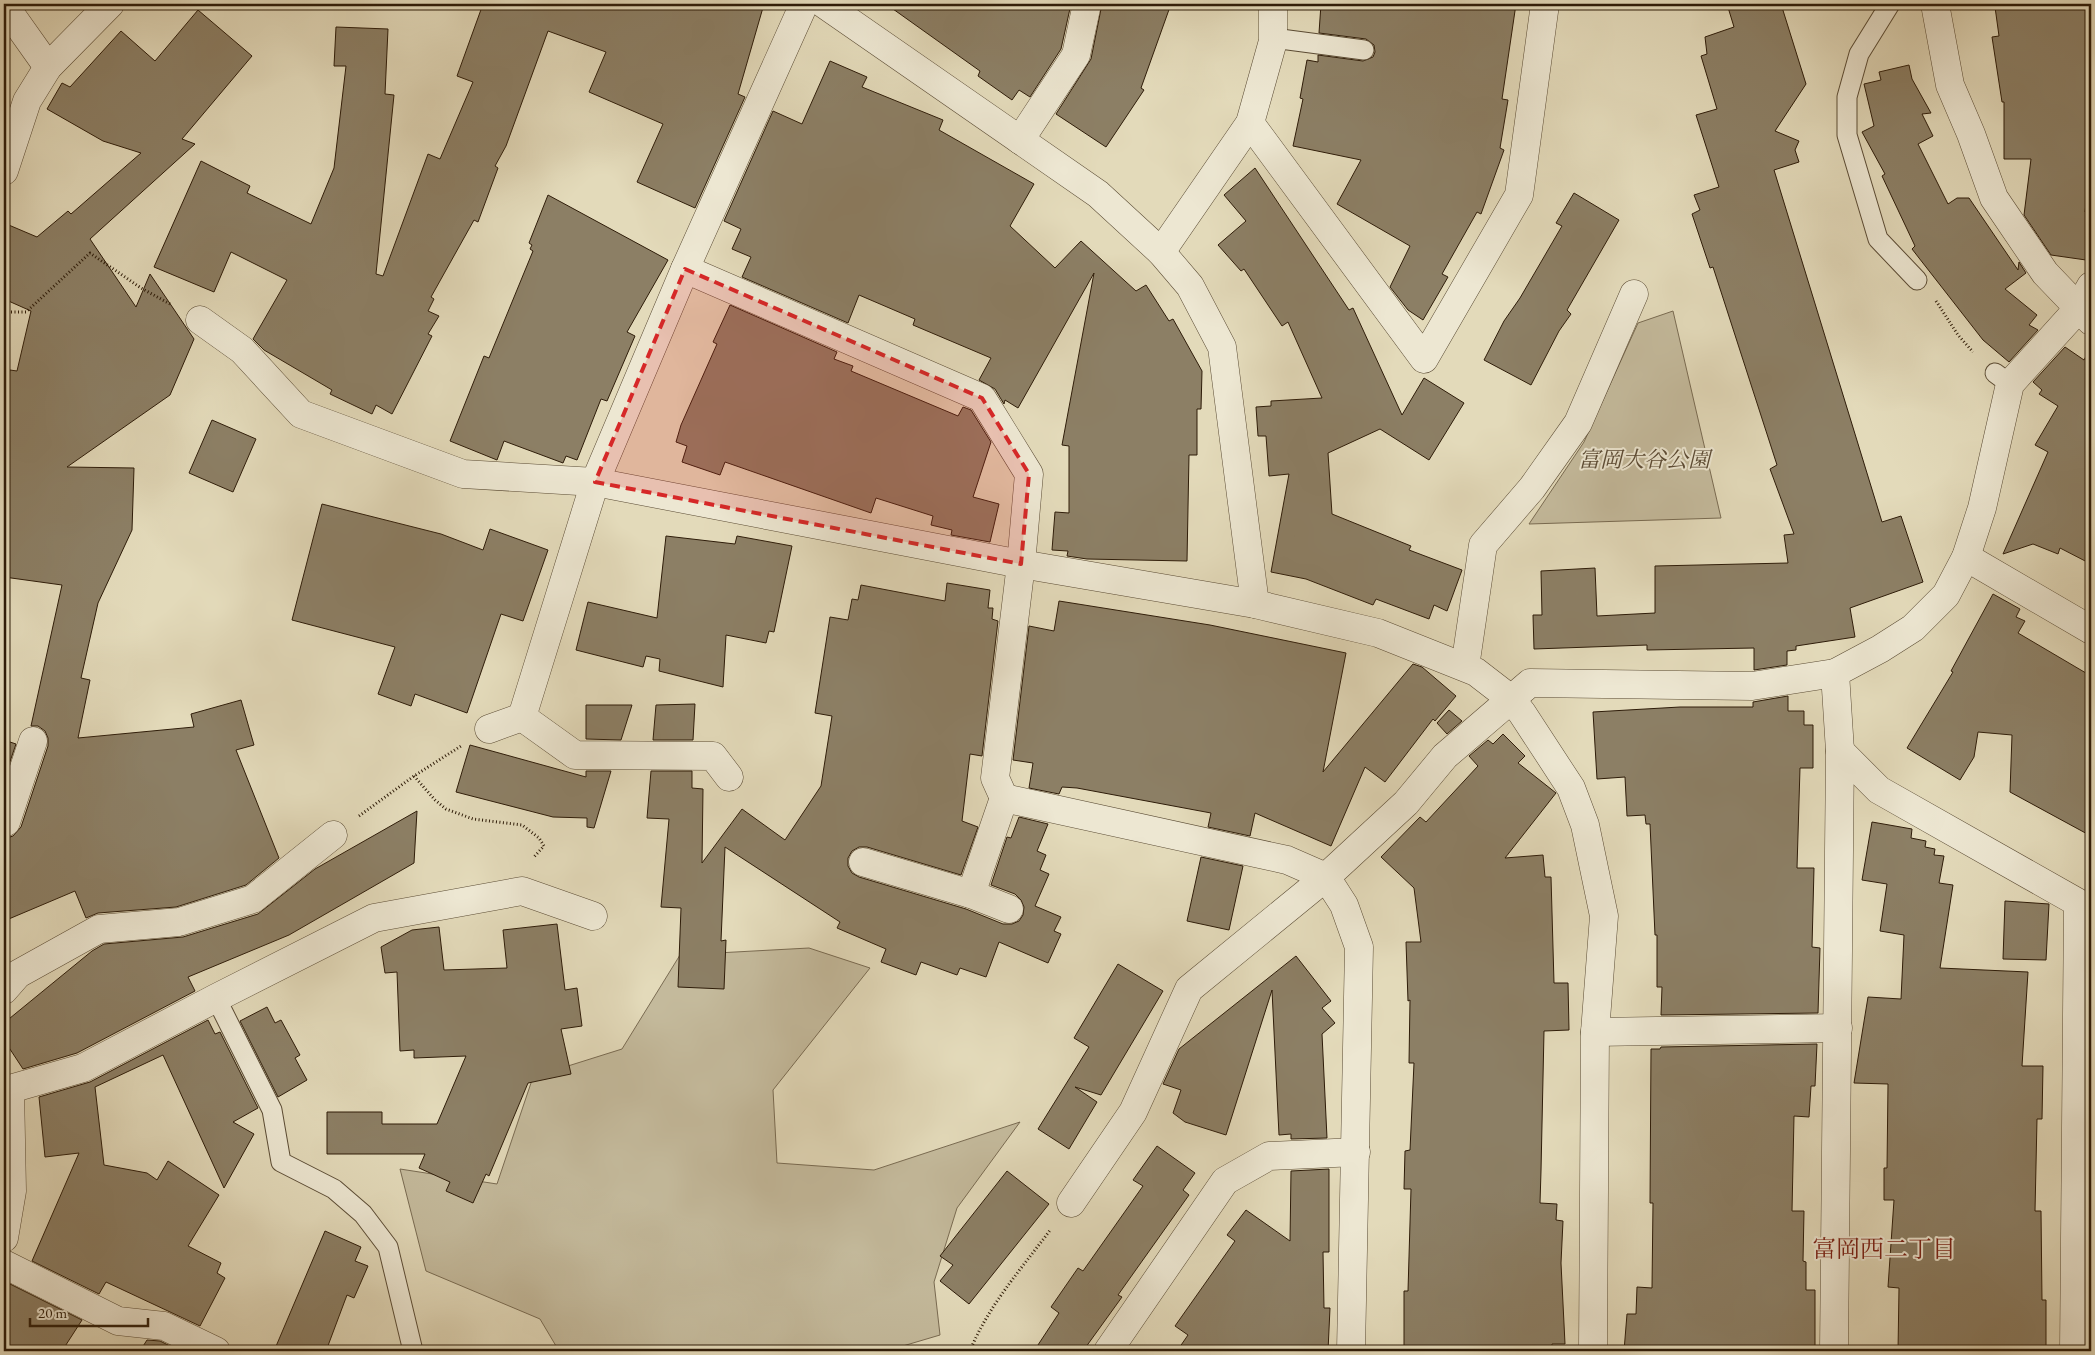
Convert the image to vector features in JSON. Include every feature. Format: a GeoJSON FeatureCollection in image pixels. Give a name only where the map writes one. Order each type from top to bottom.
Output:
{"type":"FeatureCollection","features":[{"type":"Feature","properties":{"kind":"street"},"geometry":{"type":"LineString","coordinates":[[4,171],[27,101],[48,67],[110,4]]}},
{"type":"Feature","properties":{"kind":"street"},"geometry":{"type":"LineString","coordinates":[[522,717],[595,482],[685,269],[804,4]]}},
{"type":"Feature","properties":{"kind":"street"},"geometry":{"type":"LineString","coordinates":[[824,4],[1098,194],[1161,252],[1190,286],[1222,347],[1255,604]]}},
{"type":"Feature","properties":{"kind":"street"},"geometry":{"type":"LineString","coordinates":[[1020,140],[1076,55],[1087,4]]}},
{"type":"Feature","properties":{"kind":"street"},"geometry":{"type":"LineString","coordinates":[[1161,252],[1250,123],[1273,38],[1273,4]]}},
{"type":"Feature","properties":{"kind":"street"},"geometry":{"type":"LineString","coordinates":[[1250,123],[1424,359],[1519,195],[1545,4]]}},
{"type":"Feature","properties":{"kind":"street"},"geometry":{"type":"LineString","coordinates":[[1935,4],[1950,85],[1971,134],[1994,198],[2045,273],[2085,315]]}},
{"type":"Feature","properties":{"kind":"street"},"geometry":{"type":"LineString","coordinates":[[4,5],[48,67]]}},
{"type":"Feature","properties":{"kind":"street"},"geometry":{"type":"LineString","coordinates":[[685,269],[982,398],[1029,474],[1021,564],[995,778],[1004,798],[971,894]]}},
{"type":"Feature","properties":{"kind":"street"},"geometry":{"type":"LineString","coordinates":[[1071,1203],[1133,1112],[1189,989],[1326,877],[1406,803],[1444,756],[1530,683],[1752,686],[1835,673],[1880,650],[1913,628],[1946,595],[1966,557],[1982,508],[2003,378],[2085,315],[2091,286]]}},
{"type":"Feature","properties":{"kind":"street"},"geometry":{"type":"LineString","coordinates":[[1465,667],[1483,545],[1532,488],[1578,423],[1634,294]]}},
{"type":"Feature","properties":{"kind":"street"},"geometry":{"type":"LineString","coordinates":[[200,320],[242,350],[301,414],[464,474],[595,482],[1021,564],[1255,604],[1378,632],[1476,672],[1510,699],[1570,788],[1585,825],[1604,916],[1595,1032],[1594,1351]]}},
{"type":"Feature","properties":{"kind":"street"},"geometry":{"type":"LineString","coordinates":[[1966,557],[2091,630]]}},
{"type":"Feature","properties":{"kind":"street"},"geometry":{"type":"LineString","coordinates":[[1834,1351],[1840,751],[1835,673]]}},
{"type":"Feature","properties":{"kind":"street"},"geometry":{"type":"LineString","coordinates":[[489,728],[522,717]]}},
{"type":"Feature","properties":{"kind":"street"},"geometry":{"type":"LineString","coordinates":[[522,717],[575,755],[713,756],[729,777]]}},
{"type":"Feature","properties":{"kind":"street"},"geometry":{"type":"LineString","coordinates":[[4,823],[6,822],[34,741]]}},
{"type":"Feature","properties":{"kind":"street"},"geometry":{"type":"LineString","coordinates":[[1840,751],[1879,790],[2085,907],[2074,1351]]}},
{"type":"Feature","properties":{"kind":"street"},"geometry":{"type":"LineString","coordinates":[[1004,798],[1287,860],[1326,877],[1344,905],[1359,947],[1351,1351]]}},
{"type":"Feature","properties":{"kind":"street"},"geometry":{"type":"LineString","coordinates":[[4,990],[18,974],[99,930],[179,922],[253,899],[333,835]]}},
{"type":"Feature","properties":{"kind":"street"},"geometry":{"type":"LineString","coordinates":[[863,862],[971,894],[1009,909]]}},
{"type":"Feature","properties":{"kind":"street"},"geometry":{"type":"LineString","coordinates":[[4,1238],[12,1191],[7,1088],[83,1068],[374,918],[522,891],[593,916]]}},
{"type":"Feature","properties":{"kind":"street"},"geometry":{"type":"LineString","coordinates":[[1595,1032],[1838,1028]]}},
{"type":"Feature","properties":{"kind":"street"},"geometry":{"type":"LineString","coordinates":[[1108,1351],[1225,1181],[1269,1156],[1356,1152]]}},
{"type":"Feature","properties":{"kind":"street"},"geometry":{"type":"LineString","coordinates":[[4,1264],[118,1322],[164,1326],[216,1351]]}},
{"type":"Feature","properties":{"kind":"lane"},"geometry":{"type":"LineString","coordinates":[[1890,4],[1859,54],[1847,97],[1847,135],[1878,239],[1917,280]]}},
{"type":"Feature","properties":{"kind":"lane"},"geometry":{"type":"LineString","coordinates":[[1273,38],[1364,50]]}},
{"type":"Feature","properties":{"kind":"lane"},"geometry":{"type":"LineString","coordinates":[[216,998],[272,1110],[281,1162],[334,1189],[363,1214],[388,1247],[413,1351]]}},
{"type":"Feature","properties":{"kind":"path"},"geometry":{"type":"LineString","coordinates":[[4,312],[26,312],[90,254],[141,288]]}},
{"type":"Feature","properties":{"kind":"path"},"geometry":{"type":"LineString","coordinates":[[1933,295],[1958,335],[1975,355]]}},
{"type":"Feature","properties":{"kind":"path"},"geometry":{"type":"LineString","coordinates":[[333,835],[414,776],[489,728]]}},
{"type":"Feature","properties":{"kind":"path"},"geometry":{"type":"LineString","coordinates":[[414,776],[435,800],[446,809],[473,819],[522,825],[539,838]]}},
{"type":"Feature","properties":{"kind":"path"},"geometry":{"type":"LineString","coordinates":[[970,1351],[977,1334],[998,1300],[1071,1203]]}},
{"type":"Feature","properties":{"kind":"highlighted area"},"geometry":{"type":"Polygon","coordinates":[[[685,269],[982,398],[1029,474],[1021,564],[595,482],[685,269]]]}},
{"type":"Feature","properties":{"kind":"green space","name":"富岡大谷公園"},"geometry":{"type":"Polygon","coordinates":[[[1673,311],[1721,518],[1529,524],[1584,442],[1638,323],[1673,311]]]}},
{"type":"Feature","properties":{"kind":"green space"},"geometry":{"type":"Polygon","coordinates":[[[809,948],[870,968],[773,1090],[777,1163],[874,1170],[1020,1122],[957,1208],[934,1282],[940,1335],[886,1351],[559,1351],[540,1319],[426,1271],[400,1169],[497,1184],[533,1077],[622,1049],[680,955],[809,948]]]}},
{"type":"Feature","properties":{"kind":"building"},"geometry":{"type":"Polygon","coordinates":[[[483,4],[764,4],[738,94],[745,97],[695,208],[637,182],[663,124],[589,92],[606,52],[548,31],[506,146],[495,166],[498,168],[478,222],[474,220],[431,297],[434,299],[428,311],[439,316],[428,334],[432,336],[392,414],[376,405],[372,414],[330,394],[332,390],[264,350],[253,339],[287,280],[231,252],[214,292],[154,267],[201,161],[250,186],[247,193],[311,224],[334,168],[346,66],[334,66],[336,27],[388,29],[385,94],[394,95],[376,274],[383,276],[428,154],[440,159],[473,82],[457,76],[483,4]]]}},
{"type":"Feature","properties":{"kind":"building"},"geometry":{"type":"Polygon","coordinates":[[[886,4],[1071,4],[1061,49],[1030,97],[1019,90],[1012,100],[978,76],[980,71],[886,4]]]}},
{"type":"Feature","properties":{"kind":"building"},"geometry":{"type":"Polygon","coordinates":[[[1102,4],[1171,4],[1141,88],[1144,90],[1106,147],[1056,114],[1091,59],[1102,4]]]}},
{"type":"Feature","properties":{"kind":"building"},"geometry":{"type":"Polygon","coordinates":[[[1321,4],[1516,4],[1502,99],[1508,100],[1500,148],[1504,150],[1481,214],[1477,212],[1442,274],[1448,277],[1423,320],[1408,310],[1390,287],[1410,246],[1337,204],[1361,160],[1293,146],[1303,99],[1300,98],[1307,60],[1318,62],[1318,55],[1363,61],[1373,57],[1375,52],[1374,45],[1366,39],[1319,33],[1321,4]]]}},
{"type":"Feature","properties":{"kind":"building"},"geometry":{"type":"Polygon","coordinates":[[[1727,4],[1781,4],[1806,84],[1775,131],[1799,141],[1795,150],[1799,162],[1774,170],[1882,522],[1901,516],[1923,582],[1850,608],[1855,637],[1796,646],[1796,650],[1787,651],[1787,665],[1754,670],[1754,648],[1647,650],[1647,645],[1534,649],[1533,615],[1542,615],[1541,571],[1595,568],[1597,616],[1655,613],[1655,566],[1788,563],[1784,535],[1794,534],[1770,469],[1777,465],[1713,267],[1710,268],[1692,214],[1700,210],[1694,195],[1719,187],[1696,115],[1717,109],[1701,56],[1707,54],[1705,37],[1734,27],[1727,4]]]}},
{"type":"Feature","properties":{"kind":"building"},"geometry":{"type":"Polygon","coordinates":[[[2012,4],[2091,4],[2091,160],[2085,212],[2091,213],[2091,229],[2086,260],[2051,255],[2024,215],[2031,159],[2004,159],[2004,102],[2002,102],[1992,37],[1999,36],[1995,7],[2012,4]]]}},
{"type":"Feature","properties":{"kind":"building"},"geometry":{"type":"Polygon","coordinates":[[[198,10],[252,56],[182,139],[195,144],[90,239],[136,307],[150,274],[194,339],[170,395],[67,467],[134,468],[132,530],[98,603],[81,678],[90,680],[78,738],[194,727],[191,714],[241,700],[254,745],[236,750],[279,858],[246,885],[176,907],[98,913],[86,918],[75,891],[4,921],[4,839],[13,836],[21,827],[48,746],[48,738],[45,731],[38,726],[31,726],[62,585],[4,577],[4,398],[10,370],[17,371],[31,311],[4,299],[4,223],[37,237],[68,211],[71,214],[141,153],[103,141],[47,109],[62,83],[70,87],[121,31],[155,61],[198,10]]]}},
{"type":"Feature","properties":{"kind":"building"},"geometry":{"type":"Polygon","coordinates":[[[830,61],[867,77],[862,87],[943,120],[939,130],[1034,184],[1010,226],[1055,268],[1081,241],[1136,291],[1146,285],[1169,321],[1173,319],[1202,371],[1201,409],[1197,409],[1197,455],[1189,455],[1187,561],[1087,559],[1067,556],[1068,551],[1052,550],[1055,512],[1069,513],[1069,446],[1062,445],[1094,273],[1018,408],[1005,400],[1004,404],[995,389],[979,380],[991,358],[913,325],[915,319],[859,295],[848,323],[742,277],[751,257],[732,249],[741,229],[724,221],[773,111],[802,124],[830,61]]]}},
{"type":"Feature","properties":{"kind":"building"},"geometry":{"type":"Polygon","coordinates":[[[1909,65],[1912,79],[1931,113],[1922,114],[1933,136],[1918,144],[1948,204],[1957,198],[1969,198],[2018,270],[2019,262],[2026,273],[2005,289],[2037,315],[2029,325],[2038,330],[2009,362],[1983,340],[1912,249],[1915,246],[1882,176],[1885,174],[1862,132],[1874,126],[1864,84],[1881,80],[1879,72],[1909,65]]]}},
{"type":"Feature","properties":{"kind":"building"},"geometry":{"type":"Polygon","coordinates":[[[1255,168],[1349,310],[1353,308],[1402,415],[1424,378],[1464,403],[1429,460],[1380,429],[1328,453],[1332,514],[1411,546],[1409,550],[1462,570],[1447,611],[1434,605],[1429,619],[1376,599],[1373,605],[1306,579],[1271,572],[1289,474],[1269,476],[1266,436],[1258,436],[1256,407],[1271,406],[1271,401],[1322,398],[1288,322],[1282,326],[1244,269],[1241,271],[1218,245],[1246,221],[1224,195],[1255,168]]]}},
{"type":"Feature","properties":{"kind":"building"},"geometry":{"type":"Polygon","coordinates":[[[1574,193],[1619,220],[1567,310],[1571,314],[1559,331],[1531,385],[1484,360],[1504,321],[1520,298],[1562,226],[1556,223],[1574,193]]]}},
{"type":"Feature","properties":{"kind":"building"},"geometry":{"type":"Polygon","coordinates":[[[548,195],[668,260],[627,332],[635,336],[607,401],[601,399],[577,460],[566,456],[563,463],[504,441],[497,460],[450,441],[484,356],[489,358],[533,251],[530,249],[532,245],[529,243],[548,195]]]}},
{"type":"Feature","properties":{"kind":"building"},"geometry":{"type":"Polygon","coordinates":[[[730,305],[837,352],[834,359],[853,366],[851,371],[958,416],[963,407],[971,410],[991,442],[973,497],[999,504],[990,542],[951,535],[952,530],[931,525],[933,516],[876,498],[871,513],[725,462],[720,475],[682,462],[687,446],[676,442],[681,425],[717,344],[713,342],[730,305]]]}},
{"type":"Feature","properties":{"kind":"building"},"geometry":{"type":"Polygon","coordinates":[[[2065,347],[2084,360],[2091,347],[2091,564],[2060,548],[2058,554],[2033,544],[2003,554],[2048,452],[2035,445],[2058,406],[2039,394],[2042,390],[2033,382],[2065,347]]]}},
{"type":"Feature","properties":{"kind":"building"},"geometry":{"type":"Polygon","coordinates":[[[212,420],[256,439],[233,492],[189,473],[212,420]]]}},
{"type":"Feature","properties":{"kind":"building"},"geometry":{"type":"Polygon","coordinates":[[[322,504],[441,534],[483,550],[490,529],[548,550],[523,621],[501,614],[467,713],[415,694],[411,706],[378,694],[395,647],[292,620],[322,504]]]}},
{"type":"Feature","properties":{"kind":"building"},"geometry":{"type":"Polygon","coordinates":[[[666,536],[735,544],[737,536],[792,546],[774,632],[769,631],[766,643],[726,635],[723,687],[659,671],[660,659],[646,656],[643,667],[576,650],[588,602],[657,618],[666,536]]]}},
{"type":"Feature","properties":{"kind":"building"},"geometry":{"type":"Polygon","coordinates":[[[947,583],[990,590],[988,608],[993,608],[992,619],[998,621],[982,756],[970,754],[962,821],[978,827],[961,875],[867,847],[859,847],[852,851],[848,858],[848,866],[852,873],[859,877],[966,909],[1003,924],[1012,924],[1019,921],[1023,915],[1024,907],[1021,900],[1015,894],[991,885],[1007,837],[1011,838],[1019,817],[1048,824],[1037,851],[1046,855],[1040,870],[1049,874],[1035,906],[1061,917],[1054,931],[1061,934],[1048,963],[999,942],[986,977],[960,968],[957,975],[921,962],[916,975],[881,962],[886,949],[837,928],[840,922],[725,847],[721,941],[726,940],[724,989],[678,987],[681,908],[661,907],[669,819],[647,818],[651,771],[692,771],[692,788],[703,789],[702,863],[742,809],[785,840],[821,786],[832,716],[815,713],[830,617],[848,620],[852,599],[858,600],[861,585],[945,601],[947,583]]]}},
{"type":"Feature","properties":{"kind":"building"},"geometry":{"type":"Polygon","coordinates":[[[1993,594],[2020,609],[2016,617],[2025,621],[2018,633],[2091,676],[2091,836],[2010,792],[2012,735],[1978,732],[1974,757],[1960,780],[1907,748],[1953,672],[1951,671],[1993,594]]]}},
{"type":"Feature","properties":{"kind":"building"},"geometry":{"type":"Polygon","coordinates":[[[1059,601],[1210,625],[1346,653],[1323,772],[1413,664],[1422,667],[1456,696],[1435,721],[1433,719],[1385,782],[1365,767],[1331,846],[1255,813],[1250,836],[1208,827],[1211,813],[1077,788],[1062,787],[1059,794],[1029,788],[1033,763],[1013,760],[1029,626],[1054,631],[1059,601]]]}},
{"type":"Feature","properties":{"kind":"building"},"geometry":{"type":"Polygon","coordinates":[[[1788,696],[1788,711],[1804,711],[1804,725],[1813,725],[1813,768],[1800,768],[1797,868],[1814,868],[1812,947],[1820,948],[1818,1013],[1661,1015],[1662,987],[1657,987],[1657,935],[1655,935],[1650,824],[1646,824],[1645,815],[1627,816],[1625,777],[1597,779],[1593,712],[1680,707],[1753,707],[1753,702],[1788,696]]]}},
{"type":"Feature","properties":{"kind":"building"},"geometry":{"type":"Polygon","coordinates":[[[695,704],[693,740],[653,740],[656,705],[695,704]]]}},
{"type":"Feature","properties":{"kind":"building"},"geometry":{"type":"Polygon","coordinates":[[[586,705],[632,705],[621,740],[586,739],[586,705]]]}},
{"type":"Feature","properties":{"kind":"building"},"geometry":{"type":"Polygon","coordinates":[[[1449,710],[1462,721],[1447,734],[1437,723],[1449,710]]]}},
{"type":"Feature","properties":{"kind":"building"},"geometry":{"type":"Polygon","coordinates":[[[1503,734],[1525,756],[1518,763],[1556,793],[1505,858],[1543,855],[1545,877],[1551,877],[1554,983],[1568,983],[1569,1030],[1544,1031],[1540,1203],[1557,1204],[1556,1220],[1563,1221],[1561,1263],[1565,1344],[1552,1344],[1552,1351],[1404,1351],[1404,1291],[1408,1291],[1411,1189],[1404,1189],[1405,1151],[1410,1150],[1414,1063],[1409,1063],[1410,1000],[1408,1001],[1406,942],[1421,942],[1414,888],[1381,857],[1420,817],[1426,822],[1478,766],[1469,756],[1488,740],[1493,744],[1503,734]]]}},
{"type":"Feature","properties":{"kind":"building"},"geometry":{"type":"Polygon","coordinates":[[[4,740],[16,744],[4,779],[4,740]]]}},
{"type":"Feature","properties":{"kind":"building"},"geometry":{"type":"Polygon","coordinates":[[[470,745],[586,777],[586,771],[611,771],[594,828],[587,827],[587,818],[553,817],[456,792],[470,745]]]}},
{"type":"Feature","properties":{"kind":"building"},"geometry":{"type":"Polygon","coordinates":[[[417,811],[414,863],[289,935],[188,977],[195,991],[77,1053],[23,1069],[4,1040],[4,1023],[92,951],[104,944],[183,937],[258,914],[315,869],[417,811]]]}},
{"type":"Feature","properties":{"kind":"building"},"geometry":{"type":"Polygon","coordinates":[[[1872,822],[1912,829],[1911,838],[1926,841],[1925,847],[1935,849],[1934,855],[1944,856],[1939,883],[1953,885],[1940,968],[2028,972],[2022,1066],[2043,1066],[2042,1119],[2037,1119],[2035,1211],[2041,1211],[2042,1300],[2046,1300],[2046,1351],[1898,1351],[1899,1288],[1888,1287],[1894,1200],[1884,1200],[1884,1168],[1887,1168],[1888,1084],[1854,1083],[1868,997],[1901,999],[1904,935],[1880,931],[1887,884],[1862,880],[1872,822]]]}},
{"type":"Feature","properties":{"kind":"building"},"geometry":{"type":"Polygon","coordinates":[[[1201,857],[1243,866],[1229,930],[1187,921],[1201,857]]]}},
{"type":"Feature","properties":{"kind":"building"},"geometry":{"type":"Polygon","coordinates":[[[2005,901],[2049,904],[2046,960],[2003,959],[2005,901]]]}},
{"type":"Feature","properties":{"kind":"building"},"geometry":{"type":"Polygon","coordinates":[[[557,924],[565,990],[577,988],[582,1026],[561,1029],[571,1074],[528,1083],[489,1176],[486,1174],[473,1203],[446,1191],[450,1182],[419,1168],[425,1154],[327,1154],[327,1112],[382,1112],[382,1124],[437,1124],[466,1056],[414,1058],[414,1050],[400,1051],[397,972],[385,973],[381,947],[412,930],[439,927],[444,970],[507,968],[503,930],[557,924]]]}},
{"type":"Feature","properties":{"kind":"building"},"geometry":{"type":"Polygon","coordinates":[[[1296,956],[1331,1001],[1322,1008],[1335,1023],[1322,1034],[1327,1138],[1291,1139],[1291,1134],[1279,1135],[1272,990],[1226,1135],[1185,1122],[1173,1113],[1181,1090],[1163,1084],[1179,1049],[1296,956]]]}},
{"type":"Feature","properties":{"kind":"building"},"geometry":{"type":"Polygon","coordinates":[[[1118,964],[1163,991],[1101,1095],[1075,1087],[1097,1102],[1069,1149],[1038,1129],[1089,1047],[1074,1038],[1118,964]]]}},
{"type":"Feature","properties":{"kind":"building"},"geometry":{"type":"Polygon","coordinates":[[[267,1007],[275,1023],[281,1020],[300,1055],[295,1058],[307,1080],[278,1097],[240,1021],[267,1007]]]}},
{"type":"Feature","properties":{"kind":"building"},"geometry":{"type":"Polygon","coordinates":[[[208,1020],[215,1034],[220,1032],[258,1108],[233,1122],[254,1134],[224,1188],[163,1055],[95,1087],[104,1165],[147,1173],[157,1180],[168,1161],[219,1195],[188,1246],[221,1263],[217,1273],[225,1278],[200,1326],[106,1282],[99,1294],[32,1261],[79,1153],[45,1157],[39,1097],[90,1082],[208,1020]]]}},
{"type":"Feature","properties":{"kind":"building"},"geometry":{"type":"Polygon","coordinates":[[[1817,1044],[1815,1086],[1811,1086],[1809,1117],[1794,1116],[1792,1211],[1804,1211],[1803,1261],[1806,1262],[1806,1290],[1815,1290],[1815,1351],[1659,1349],[1659,1351],[1624,1351],[1627,1314],[1636,1314],[1637,1287],[1652,1288],[1653,1203],[1650,1203],[1651,1049],[1660,1049],[1661,1047],[1817,1044]]]}},
{"type":"Feature","properties":{"kind":"building"},"geometry":{"type":"Polygon","coordinates":[[[1157,1146],[1195,1173],[1183,1190],[1189,1195],[1118,1295],[1122,1297],[1083,1351],[1034,1351],[1059,1313],[1051,1307],[1078,1268],[1083,1271],[1143,1186],[1133,1180],[1157,1146]]]}},
{"type":"Feature","properties":{"kind":"building"},"geometry":{"type":"Polygon","coordinates":[[[1329,1169],[1329,1252],[1323,1252],[1324,1308],[1330,1308],[1328,1351],[1177,1351],[1188,1335],[1175,1326],[1235,1241],[1227,1235],[1246,1210],[1290,1241],[1291,1171],[1329,1169]]]}},
{"type":"Feature","properties":{"kind":"building"},"geometry":{"type":"Polygon","coordinates":[[[1007,1171],[1049,1204],[969,1304],[940,1281],[953,1265],[940,1256],[1007,1171]]]}},
{"type":"Feature","properties":{"kind":"building"},"geometry":{"type":"Polygon","coordinates":[[[325,1231],[361,1247],[355,1261],[368,1266],[354,1298],[347,1295],[326,1351],[274,1351],[325,1231]]]}},
{"type":"Feature","properties":{"kind":"building"},"geometry":{"type":"Polygon","coordinates":[[[4,1281],[82,1320],[62,1351],[4,1351],[4,1281]]]}},
{"type":"Feature","properties":{"kind":"building"},"geometry":{"type":"Polygon","coordinates":[[[147,1340],[160,1341],[180,1351],[140,1351],[147,1340]]]}},
{"type":"Feature","properties":{"kind":"district","name":"富岡西二丁目"},"geometry":{"type":"Point","coordinates":[1884,1248]}}]}
